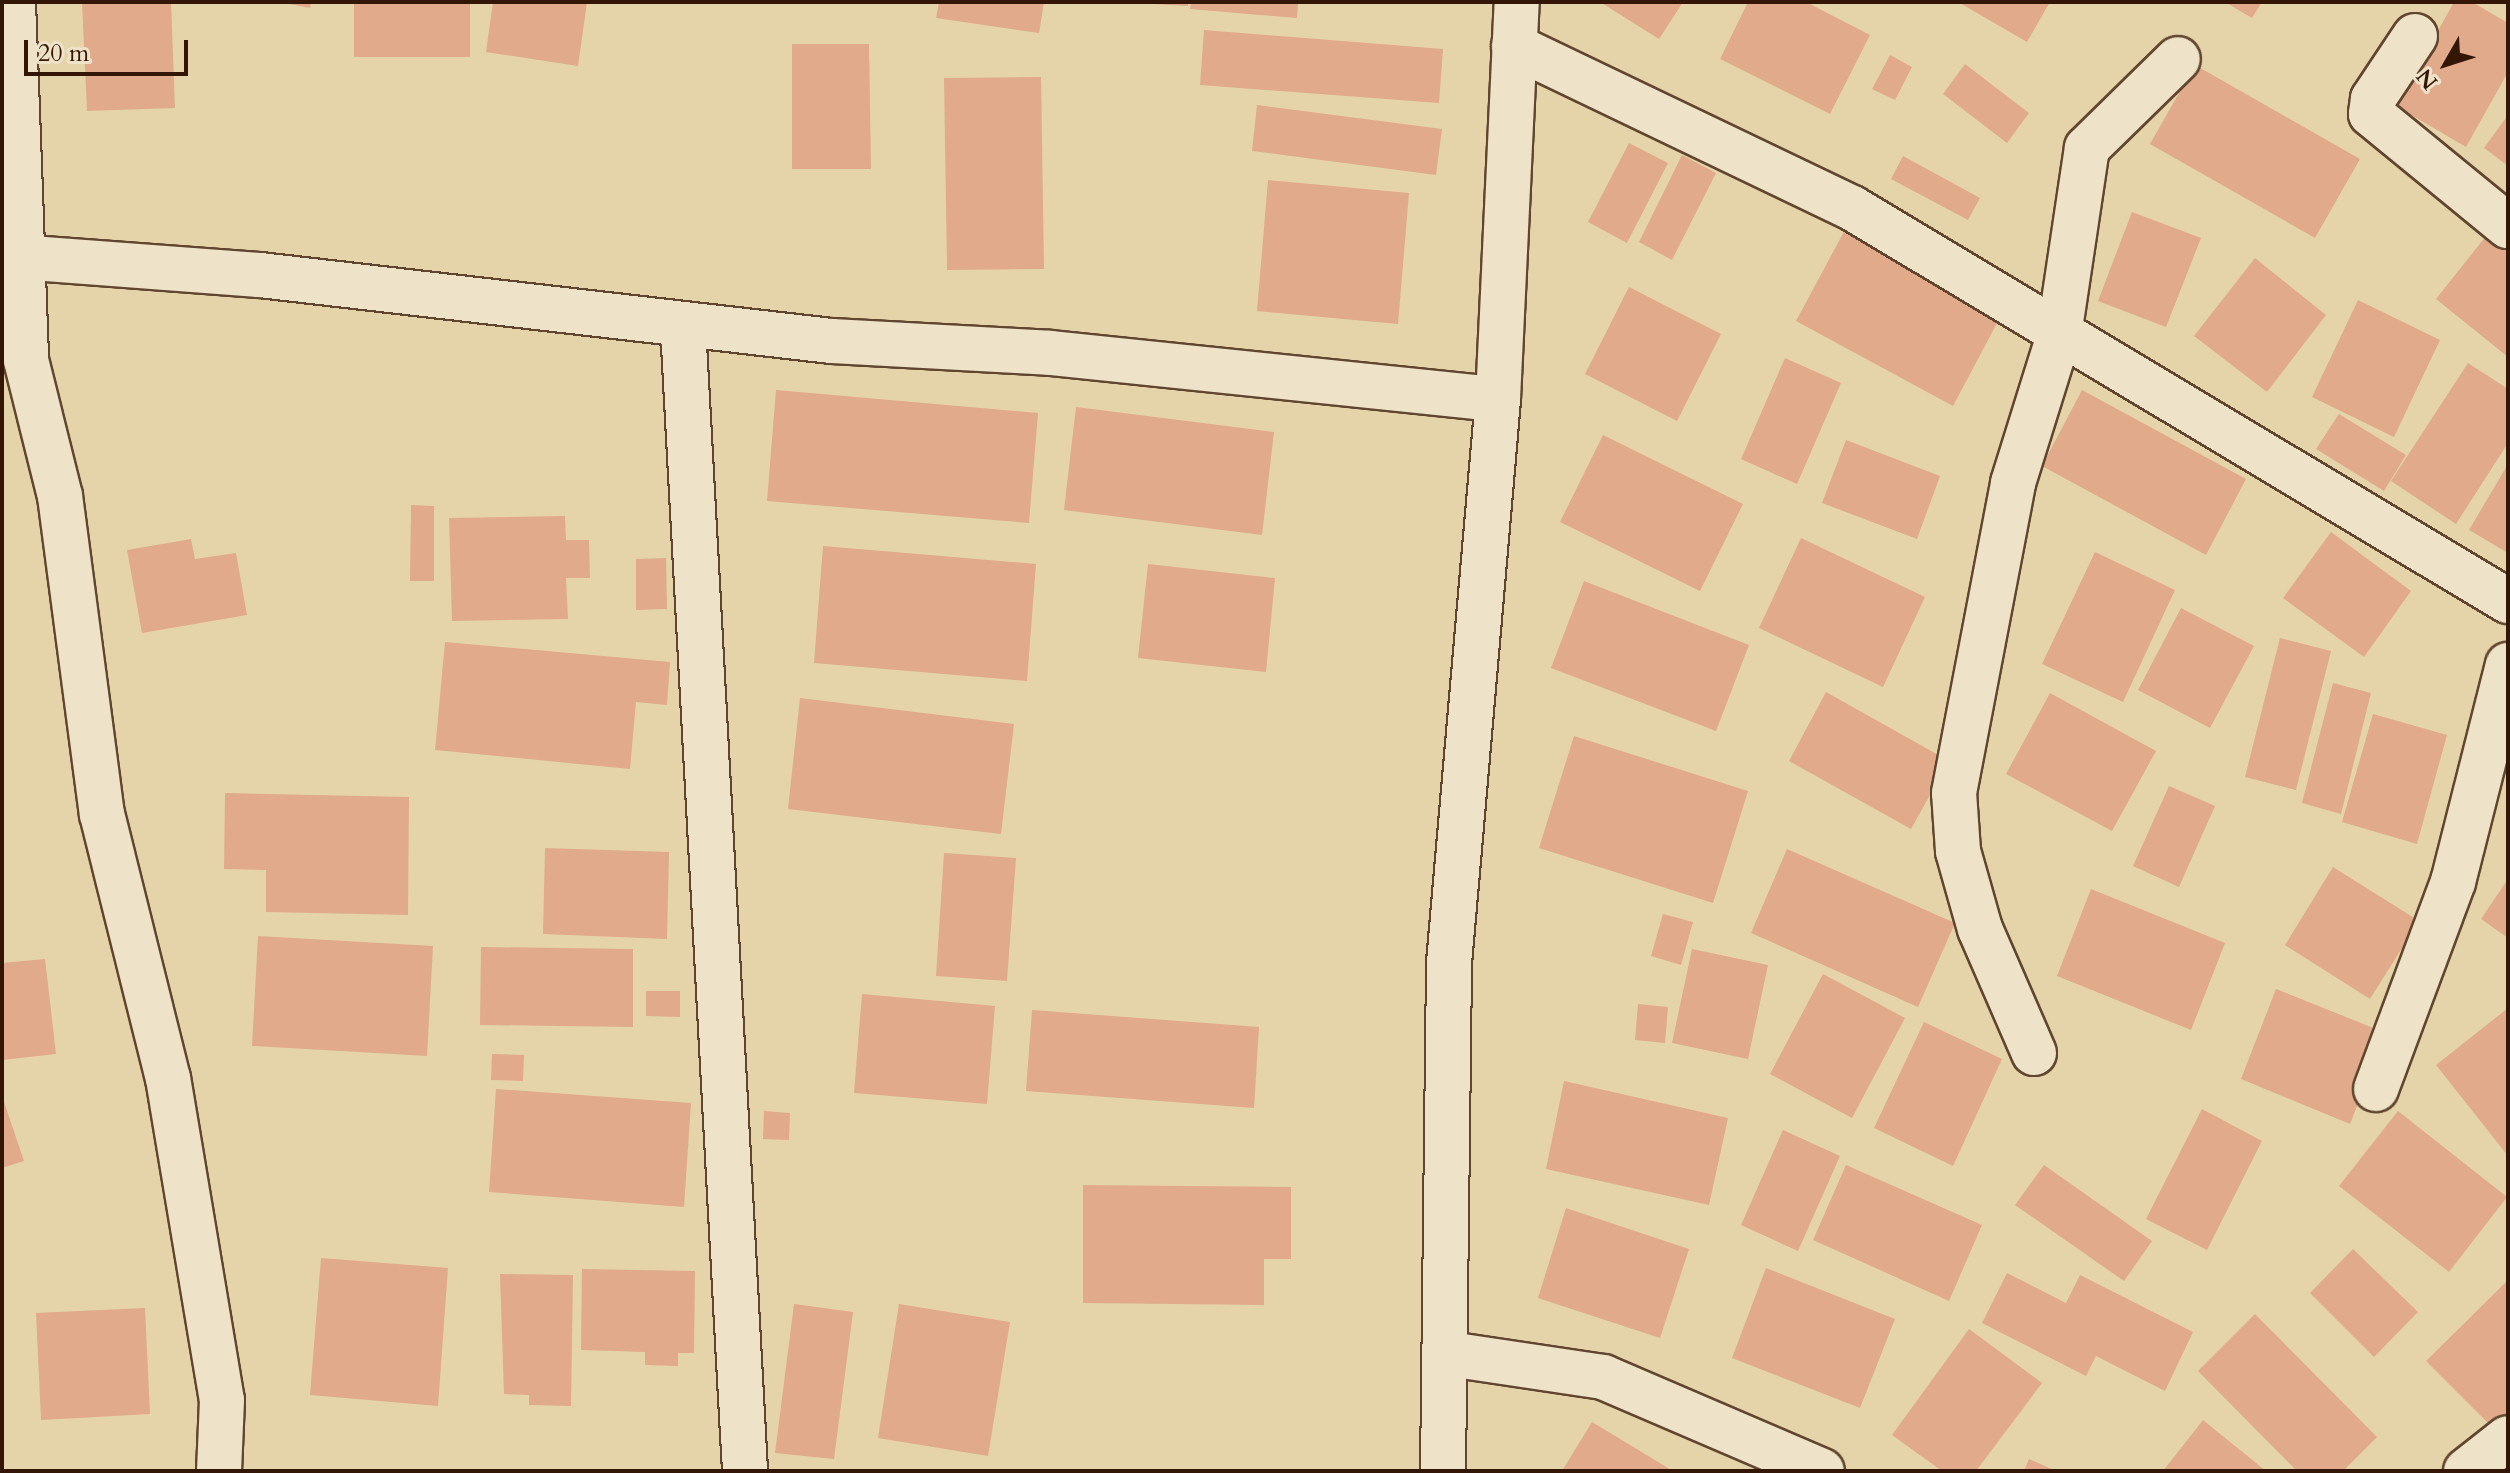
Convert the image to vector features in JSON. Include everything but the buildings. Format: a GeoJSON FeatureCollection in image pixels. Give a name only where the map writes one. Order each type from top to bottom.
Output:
{"type":"FeatureCollection","features":[{"type":"Feature","properties":{"kind":"street"},"geometry":{"type":"LineString","coordinates":[[13,2],[20,270],[26,360],[60,496],[102,814],[168,1078],[222,1400],[219,1471]]}},
{"type":"Feature","properties":{"kind":"street"},"geometry":{"type":"LineString","coordinates":[[1443,1471],[1449,1354],[1449,963],[1498,399],[1517,2]]}},
{"type":"Feature","properties":{"kind":"street"},"geometry":{"type":"LineString","coordinates":[[2415,36],[2373,99],[2371,114],[2508,226]]}},
{"type":"Feature","properties":{"kind":"street"},"geometry":{"type":"LineString","coordinates":[[1514,46],[1852,208],[2059,335],[2508,601]]}},
{"type":"Feature","properties":{"kind":"street"},"geometry":{"type":"LineString","coordinates":[[2034,1053],[1980,929],[1958,851],[1954,793],[2013,483],[2059,335],[2087,148],[2178,59]]}},
{"type":"Feature","properties":{"kind":"street"},"geometry":{"type":"LineString","coordinates":[[20,270],[260,275],[683,326],[1050,353],[1498,399]]}},
{"type":"Feature","properties":{"kind":"street"},"geometry":{"type":"LineString","coordinates":[[683,326],[745,1471]]}},
{"type":"Feature","properties":{"kind":"street"},"geometry":{"type":"LineString","coordinates":[[2376,1089],[2453,882],[2508,665]]}},
{"type":"Feature","properties":{"kind":"street"},"geometry":{"type":"LineString","coordinates":[[1449,1354],[1603,1377],[1822,1471]]}},
{"type":"Feature","properties":{"kind":"street"},"geometry":{"type":"LineString","coordinates":[[2466,1471],[2506,1443]]}}]}
